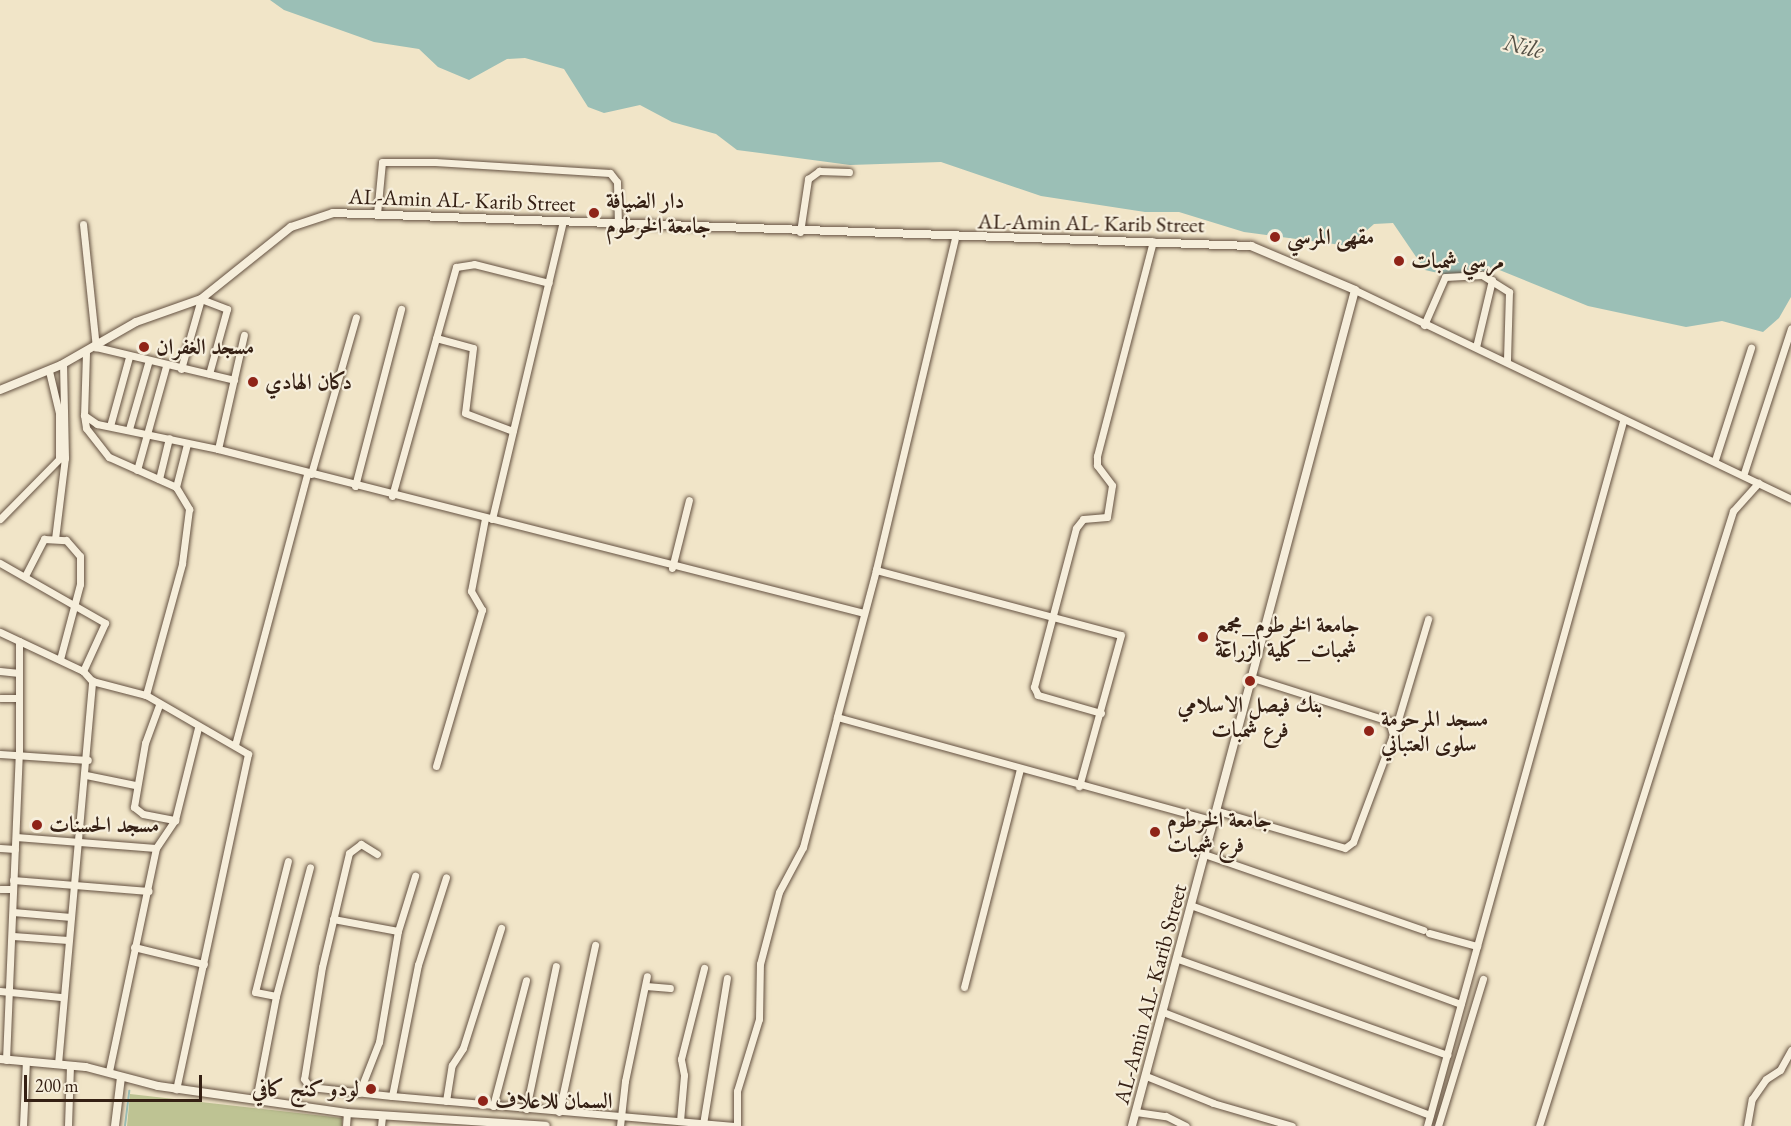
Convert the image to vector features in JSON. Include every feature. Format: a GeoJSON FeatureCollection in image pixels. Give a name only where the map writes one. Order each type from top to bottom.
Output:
{"type":"FeatureCollection","features":[{"type":"Feature","properties":{"kind":"street"},"geometry":{"type":"LineString","coordinates":[[377,214],[382,162],[435,162],[610,173],[617,182],[618,225]]}},
{"type":"Feature","properties":{"kind":"street"},"geometry":{"type":"LineString","coordinates":[[800,232],[808,179],[819,171],[849,172]]}},
{"type":"Feature","properties":{"kind":"street","name":"AL-Amin AL- Karib Street"},"geometry":{"type":"LineString","coordinates":[[0,390],[49,371],[96,347],[136,322],[201,299],[306,219],[333,213],[955,238],[1154,241],[1260,248],[1355,290],[1250,677],[1207,855],[1132,1126]]}},
{"type":"Feature","properties":{"kind":"street"},"geometry":{"type":"LineString","coordinates":[[436,766],[482,610],[471,591],[488,519],[513,431],[563,222]]}},
{"type":"Feature","properties":{"kind":"street"},"geometry":{"type":"LineString","coordinates":[[83,224],[96,347],[148,363],[234,380]]}},
{"type":"Feature","properties":{"kind":"street"},"geometry":{"type":"LineString","coordinates":[[377,854],[365,845],[351,849],[333,919],[304,1079],[310,1087],[346,1095],[359,1093],[529,1110],[737,1126],[737,1093],[759,1019],[760,964],[779,892],[802,847],[837,717],[876,570],[955,238]]}},
{"type":"Feature","properties":{"kind":"street"},"geometry":{"type":"LineString","coordinates":[[1101,713],[1035,692],[1052,615],[1079,522],[1107,518],[1112,485],[1097,465],[1097,456],[1154,241]]}},
{"type":"Feature","properties":{"kind":"street"},"geometry":{"type":"LineString","coordinates":[[392,496],[459,264],[549,283]]}},
{"type":"Feature","properties":{"kind":"street"},"geometry":{"type":"LineString","coordinates":[[1424,325],[1445,277],[1476,274],[1492,280],[1509,292],[1507,361]]}},
{"type":"Feature","properties":{"kind":"street"},"geometry":{"type":"LineString","coordinates":[[1476,347],[1492,280]]}},
{"type":"Feature","properties":{"kind":"street"},"geometry":{"type":"LineString","coordinates":[[1355,290],[1424,325],[1507,361],[1623,421],[1743,472],[1758,483],[1791,499]]}},
{"type":"Feature","properties":{"kind":"street"},"geometry":{"type":"LineString","coordinates":[[182,369],[201,299],[227,309],[209,374]]}},
{"type":"Feature","properties":{"kind":"street"},"geometry":{"type":"LineString","coordinates":[[355,486],[401,309]]}},
{"type":"Feature","properties":{"kind":"street"},"geometry":{"type":"LineString","coordinates":[[235,746],[309,474],[356,317]]}},
{"type":"Feature","properties":{"kind":"street"},"geometry":{"type":"LineString","coordinates":[[1743,472],[1791,328]]}},
{"type":"Feature","properties":{"kind":"street"},"geometry":{"type":"LineString","coordinates":[[218,448],[244,335]]}},
{"type":"Feature","properties":{"kind":"street"},"geometry":{"type":"LineString","coordinates":[[436,338],[473,348],[465,413],[513,431]]}},
{"type":"Feature","properties":{"kind":"street"},"geometry":{"type":"LineString","coordinates":[[1715,460],[1751,348]]}},
{"type":"Feature","properties":{"kind":"street"},"geometry":{"type":"LineString","coordinates":[[86,352],[84,415],[86,428],[109,457],[176,487],[191,516],[146,695]]}},
{"type":"Feature","properties":{"kind":"street"},"geometry":{"type":"LineString","coordinates":[[110,426],[129,357]]}},
{"type":"Feature","properties":{"kind":"street"},"geometry":{"type":"LineString","coordinates":[[129,429],[148,363]]}},
{"type":"Feature","properties":{"kind":"street"},"geometry":{"type":"LineString","coordinates":[[55,539],[65,458],[63,364]]}},
{"type":"Feature","properties":{"kind":"street"},"geometry":{"type":"LineString","coordinates":[[137,470],[166,366]]}},
{"type":"Feature","properties":{"kind":"street"},"geometry":{"type":"LineString","coordinates":[[1,516],[59,459],[59,413],[49,371]]}},
{"type":"Feature","properties":{"kind":"street"},"geometry":{"type":"LineString","coordinates":[[84,415],[110,426],[148,433],[187,444],[218,448],[392,496],[672,568],[864,613]]}},
{"type":"Feature","properties":{"kind":"street"},"geometry":{"type":"LineString","coordinates":[[1427,1126],[1623,421]]}},
{"type":"Feature","properties":{"kind":"street"},"geometry":{"type":"LineString","coordinates":[[159,479],[169,438]]}},
{"type":"Feature","properties":{"kind":"street"},"geometry":{"type":"LineString","coordinates":[[176,487],[187,444]]}},
{"type":"Feature","properties":{"kind":"street"},"geometry":{"type":"LineString","coordinates":[[1539,1126],[1733,511],[1758,483]]}},
{"type":"Feature","properties":{"kind":"street"},"geometry":{"type":"LineString","coordinates":[[672,568],[689,500]]}},
{"type":"Feature","properties":{"kind":"street"},"geometry":{"type":"LineString","coordinates":[[25,576],[40,542],[55,539],[66,540],[80,556],[82,569],[60,659]]}},
{"type":"Feature","properties":{"kind":"street"},"geometry":{"type":"LineString","coordinates":[[0,562],[105,623],[84,671]]}},
{"type":"Feature","properties":{"kind":"street"},"geometry":{"type":"LineString","coordinates":[[876,570],[1121,635],[1079,786]]}},
{"type":"Feature","properties":{"kind":"street"},"geometry":{"type":"LineString","coordinates":[[1218,811],[1346,848],[1353,842],[1393,735],[1428,619]]}},
{"type":"Feature","properties":{"kind":"street"},"geometry":{"type":"LineString","coordinates":[[0,632],[84,671],[92,681],[146,695],[198,728],[248,754],[176,1089]]}},
{"type":"Feature","properties":{"kind":"street"},"geometry":{"type":"LineString","coordinates":[[19,641],[20,755],[10,992],[3,1059],[109,1071],[121,1077],[176,1089],[382,1116],[409,1122],[546,1126]]}},
{"type":"Feature","properties":{"kind":"street"},"geometry":{"type":"LineString","coordinates":[[0,671],[19,673]]}},
{"type":"Feature","properties":{"kind":"street"},"geometry":{"type":"LineString","coordinates":[[1250,677],[1389,721],[1393,735]]}},
{"type":"Feature","properties":{"kind":"street"},"geometry":{"type":"LineString","coordinates":[[58,1064],[61,997],[88,760],[92,681]]}},
{"type":"Feature","properties":{"kind":"street"},"geometry":{"type":"LineString","coordinates":[[0,698],[19,698]]}},
{"type":"Feature","properties":{"kind":"street"},"geometry":{"type":"LineString","coordinates":[[159,705],[135,785],[138,812],[175,819]]}},
{"type":"Feature","properties":{"kind":"street"},"geometry":{"type":"LineString","coordinates":[[837,717],[1079,786],[1215,821]]}},
{"type":"Feature","properties":{"kind":"street"},"geometry":{"type":"LineString","coordinates":[[109,1071],[134,947],[149,891],[156,848],[175,819],[198,728]]}},
{"type":"Feature","properties":{"kind":"street"},"geometry":{"type":"LineString","coordinates":[[0,754],[88,760]]}},
{"type":"Feature","properties":{"kind":"street"},"geometry":{"type":"LineString","coordinates":[[964,987],[1020,769]]}},
{"type":"Feature","properties":{"kind":"street"},"geometry":{"type":"LineString","coordinates":[[86,775],[135,785]]}},
{"type":"Feature","properties":{"kind":"street"},"geometry":{"type":"LineString","coordinates":[[16,837],[156,848]]}},
{"type":"Feature","properties":{"kind":"street"},"geometry":{"type":"LineString","coordinates":[[0,848],[15,849]]}},
{"type":"Feature","properties":{"kind":"street"},"geometry":{"type":"LineString","coordinates":[[1207,855],[1426,932],[1477,946]]}},
{"type":"Feature","properties":{"kind":"street"},"geometry":{"type":"LineString","coordinates":[[276,996],[255,992],[288,861]]}},
{"type":"Feature","properties":{"kind":"street"},"geometry":{"type":"LineString","coordinates":[[255,1100],[276,996],[310,867]]}},
{"type":"Feature","properties":{"kind":"street"},"geometry":{"type":"LineString","coordinates":[[359,1093],[379,1042],[398,931],[415,876]]}},
{"type":"Feature","properties":{"kind":"street"},"geometry":{"type":"LineString","coordinates":[[392,1096],[418,965],[446,877]]}},
{"type":"Feature","properties":{"kind":"street"},"geometry":{"type":"LineString","coordinates":[[13,880],[149,891]]}},
{"type":"Feature","properties":{"kind":"street"},"geometry":{"type":"LineString","coordinates":[[0,889],[13,889]]}},
{"type":"Feature","properties":{"kind":"street"},"geometry":{"type":"LineString","coordinates":[[1193,906],[1461,1004]]}},
{"type":"Feature","properties":{"kind":"street"},"geometry":{"type":"LineString","coordinates":[[13,912],[71,917]]}},
{"type":"Feature","properties":{"kind":"street"},"geometry":{"type":"LineString","coordinates":[[333,919],[398,931]]}},
{"type":"Feature","properties":{"kind":"street"},"geometry":{"type":"LineString","coordinates":[[446,1101],[452,1065],[463,1048],[501,928]]}},
{"type":"Feature","properties":{"kind":"street"},"geometry":{"type":"LineString","coordinates":[[13,936],[68,940]]}},
{"type":"Feature","properties":{"kind":"street"},"geometry":{"type":"LineString","coordinates":[[559,1112],[595,945]]}},
{"type":"Feature","properties":{"kind":"street"},"geometry":{"type":"LineString","coordinates":[[134,947],[204,964]]}},
{"type":"Feature","properties":{"kind":"street"},"geometry":{"type":"LineString","coordinates":[[1178,959],[1447,1055]]}},
{"type":"Feature","properties":{"kind":"street"},"geometry":{"type":"LineString","coordinates":[[529,1125],[529,1110],[556,966]]}},
{"type":"Feature","properties":{"kind":"street"},"geometry":{"type":"LineString","coordinates":[[680,1121],[684,1075],[681,1059],[704,968]]}},
{"type":"Feature","properties":{"kind":"street"},"geometry":{"type":"LineString","coordinates":[[620,1126],[625,1081],[647,976]]}},
{"type":"Feature","properties":{"kind":"street"},"geometry":{"type":"LineString","coordinates":[[703,1124],[727,978]]}},
{"type":"Feature","properties":{"kind":"street"},"geometry":{"type":"LineString","coordinates":[[1438,1126],[1483,979]]}},
{"type":"Feature","properties":{"kind":"street"},"geometry":{"type":"LineString","coordinates":[[493,1106],[526,980]]}},
{"type":"Feature","properties":{"kind":"street"},"geometry":{"type":"LineString","coordinates":[[646,986],[670,988]]}},
{"type":"Feature","properties":{"kind":"street"},"geometry":{"type":"LineString","coordinates":[[0,992],[61,997]]}},
{"type":"Feature","properties":{"kind":"street"},"geometry":{"type":"LineString","coordinates":[[1163,1012],[1430,1115]]}},
{"type":"Feature","properties":{"kind":"street"},"geometry":{"type":"LineString","coordinates":[[1747,1126],[1752,1099],[1766,1079],[1780,1070],[1791,1050]]}},
{"type":"Feature","properties":{"kind":"street"},"geometry":{"type":"LineString","coordinates":[[23,1126],[26,1061]]}},
{"type":"Feature","properties":{"kind":"street"},"geometry":{"type":"LineString","coordinates":[[59,1126],[68,1124],[70,1066]]}},
{"type":"Feature","properties":{"kind":"street"},"geometry":{"type":"LineString","coordinates":[[1146,1076],[1213,1103],[1292,1126]]}},
{"type":"Feature","properties":{"kind":"street"},"geometry":{"type":"LineString","coordinates":[[115,1126],[121,1077]]}},
{"type":"Feature","properties":{"kind":"street"},"geometry":{"type":"LineString","coordinates":[[1136,1112],[1166,1116],[1186,1126]]}},
{"type":"Feature","properties":{"kind":"street"},"geometry":{"type":"LineString","coordinates":[[346,1126],[347,1113]]}},
{"type":"Feature","properties":{"kind":"street"},"geometry":{"type":"LineString","coordinates":[[381,1126],[382,1116]]}},
{"type":"Feature","properties":{"kind":"green space"},"geometry":{"type":"Polygon","coordinates":[[[130,1094],[342,1118],[342,1126],[127,1126],[130,1094]]]}},
{"type":"Feature","properties":{"kind":"water","name":"Nile"},"geometry":{"type":"Polygon","coordinates":[[[270,0],[1791,0],[1791,297],[1779,318],[1763,332],[1722,321],[1686,327],[1588,306],[1497,269],[1451,276],[1425,270],[1393,223],[1374,224],[1349,246],[1244,232],[1179,212],[1145,212],[1041,196],[941,162],[850,165],[737,150],[716,134],[672,122],[640,105],[604,113],[588,107],[564,69],[525,58],[507,59],[469,80],[438,67],[419,49],[374,42],[284,10],[270,0]]]}},
{"type":"Feature","properties":{"kind":"waterway"},"geometry":{"type":"LineString","coordinates":[[125,1126],[129,1091]]}},
{"type":"Feature","properties":{"kind":"place","name":"دار الضيافة جامعة الخرطوم"},"geometry":{"type":"Point","coordinates":[594,213]}},
{"type":"Feature","properties":{"kind":"place","name":"مقهى المرسي"},"geometry":{"type":"Point","coordinates":[1275,237]}},
{"type":"Feature","properties":{"kind":"place","name":"مرسي شمبات"},"geometry":{"type":"Point","coordinates":[1399,261]}},
{"type":"Feature","properties":{"kind":"place","name":"مسجد الغفران"},"geometry":{"type":"Point","coordinates":[144,347]}},
{"type":"Feature","properties":{"kind":"place","name":"دكان الهادي"},"geometry":{"type":"Point","coordinates":[253,382]}},
{"type":"Feature","properties":{"kind":"place","name":"جامعة الخرطوم_مجمع شمبات_كلية الزراعة"},"geometry":{"type":"Point","coordinates":[1203,637]}},
{"type":"Feature","properties":{"kind":"place","name":"بنك فيصل الاسلامي فرع شمبات"},"geometry":{"type":"Point","coordinates":[1250,681]}},
{"type":"Feature","properties":{"kind":"place","name":"مسجد المرحومة سلوى العتباني"},"geometry":{"type":"Point","coordinates":[1369,731]}},
{"type":"Feature","properties":{"kind":"place","name":"مسجد الحسنات"},"geometry":{"type":"Point","coordinates":[37,825]}},
{"type":"Feature","properties":{"kind":"place","name":"جامعة الخرطوم فرع شمبات"},"geometry":{"type":"Point","coordinates":[1155,832]}},
{"type":"Feature","properties":{"kind":"place","name":"لودو كنج كافي"},"geometry":{"type":"Point","coordinates":[371,1089]}},
{"type":"Feature","properties":{"kind":"place","name":"السمان للاعلاف"},"geometry":{"type":"Point","coordinates":[483,1101]}}]}
